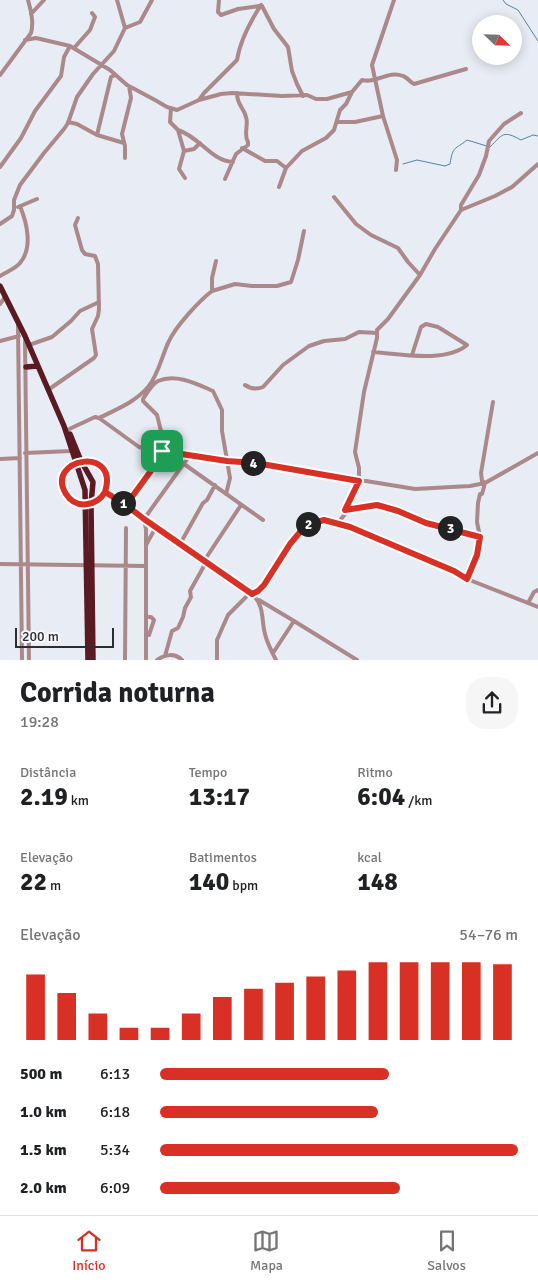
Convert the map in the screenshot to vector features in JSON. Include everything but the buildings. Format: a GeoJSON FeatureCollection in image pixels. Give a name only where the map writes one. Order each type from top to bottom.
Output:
{"type":"FeatureCollection","features":[{"type":"Feature","properties":{"kind":"highway"},"geometry":{"type":"LineString","coordinates":[[0,286],[24,334],[66,429],[78,462],[88,504],[93,660]]}},
{"type":"Feature","properties":{"kind":"highway"},"geometry":{"type":"LineString","coordinates":[[26,368],[37,366]]}},
{"type":"Feature","properties":{"kind":"highway"},"geometry":{"type":"LineString","coordinates":[[66,429],[71,451],[91,478],[93,484],[88,504]]}},
{"type":"Feature","properties":{"kind":"highway"},"geometry":{"type":"LineString","coordinates":[[81,480],[91,478]]}},
{"type":"Feature","properties":{"kind":"highway"},"geometry":{"type":"LineString","coordinates":[[84,490],[93,489]]}},
{"type":"Feature","properties":{"kind":"highway"},"geometry":{"type":"LineString","coordinates":[[88,660],[89,565]]}},
{"type":"Feature","properties":{"kind":"street"},"geometry":{"type":"LineString","coordinates":[[0,75],[31,33],[31,14],[28,0]]}},
{"type":"Feature","properties":{"kind":"street"},"geometry":{"type":"LineString","coordinates":[[31,14],[44,0]]}},
{"type":"Feature","properties":{"kind":"street"},"geometry":{"type":"LineString","coordinates":[[116,0],[125,28]]}},
{"type":"Feature","properties":{"kind":"street"},"geometry":{"type":"LineString","coordinates":[[0,224],[10,218],[14,210],[14,200],[20,185],[68,122],[77,97],[93,74],[114,51],[125,28],[141,21],[152,0]]}},
{"type":"Feature","properties":{"kind":"street"},"geometry":{"type":"LineString","coordinates":[[219,0],[218,12],[221,15],[238,9],[255,8],[261,5]]}},
{"type":"Feature","properties":{"kind":"street"},"geometry":{"type":"LineString","coordinates":[[199,100],[237,60],[238,50],[248,28],[265,0]]}},
{"type":"Feature","properties":{"kind":"street"},"geometry":{"type":"LineString","coordinates":[[394,0],[372,63],[384,116],[397,160],[396,170]]}},
{"type":"Feature","properties":{"kind":"street"},"geometry":{"type":"LineString","coordinates":[[261,5],[274,29],[288,47],[292,71],[303,96]]}},
{"type":"Feature","properties":{"kind":"street"},"geometry":{"type":"LineString","coordinates":[[0,167],[21,138],[35,111],[61,76],[64,57],[92,27],[95,17],[92,13]]}},
{"type":"Feature","properties":{"kind":"street"},"geometry":{"type":"LineString","coordinates":[[25,40],[36,38],[72,47],[103,65],[129,86],[177,110],[199,100],[221,94],[303,96],[327,99],[352,92]]}},
{"type":"Feature","properties":{"kind":"street"},"geometry":{"type":"LineString","coordinates":[[279,187],[286,168],[302,151],[327,137],[334,130],[340,110],[362,80],[376,80],[385,76],[403,76],[414,84],[466,69]]}},
{"type":"Feature","properties":{"kind":"street"},"geometry":{"type":"LineString","coordinates":[[97,135],[111,77],[115,74]]}},
{"type":"Feature","properties":{"kind":"street"},"geometry":{"type":"LineString","coordinates":[[125,158],[122,134],[132,98],[129,86]]}},
{"type":"Feature","properties":{"kind":"street"},"geometry":{"type":"LineString","coordinates":[[225,179],[236,154],[248,145],[246,138],[247,117],[237,102],[237,93]]}},
{"type":"Feature","properties":{"kind":"street"},"geometry":{"type":"LineString","coordinates":[[171,108],[170,122],[178,130],[188,133],[218,158],[233,162]]}},
{"type":"Feature","properties":{"kind":"street"},"geometry":{"type":"LineString","coordinates":[[338,523],[346,514],[345,510],[359,481],[359,468],[355,452],[364,392],[377,338],[376,333],[420,275],[461,210],[461,206],[479,175],[489,141],[504,124],[521,113]]}},
{"type":"Feature","properties":{"kind":"street"},"geometry":{"type":"LineString","coordinates":[[337,122],[356,122],[384,116]]}},
{"type":"Feature","properties":{"kind":"street"},"geometry":{"type":"LineString","coordinates":[[68,122],[78,124],[97,135],[124,143]]}},
{"type":"Feature","properties":{"kind":"street"},"geometry":{"type":"LineString","coordinates":[[178,130],[184,152],[179,169],[185,178]]}},
{"type":"Feature","properties":{"kind":"street"},"geometry":{"type":"LineString","coordinates":[[184,152],[194,150],[200,143]]}},
{"type":"Feature","properties":{"kind":"street"},"geometry":{"type":"LineString","coordinates":[[242,148],[266,161],[277,161],[286,168]]}},
{"type":"Feature","properties":{"kind":"street"},"geometry":{"type":"LineString","coordinates":[[461,210],[512,187],[538,164]]}},
{"type":"Feature","properties":{"kind":"street"},"geometry":{"type":"LineString","coordinates":[[334,197],[356,224],[371,235],[398,248],[420,275]]}},
{"type":"Feature","properties":{"kind":"street"},"geometry":{"type":"LineString","coordinates":[[14,210],[37,199]]}},
{"type":"Feature","properties":{"kind":"street"},"geometry":{"type":"LineString","coordinates":[[0,276],[20,264],[27,250],[27,234],[20,206]]}},
{"type":"Feature","properties":{"kind":"street"},"geometry":{"type":"LineString","coordinates":[[48,390],[94,358],[97,352],[92,329],[98,316],[99,302],[97,259],[93,255],[85,254],[82,250],[75,225],[78,218]]}},
{"type":"Feature","properties":{"kind":"street"},"geometry":{"type":"LineString","coordinates":[[66,429],[95,417],[99,418],[126,406],[148,386],[174,332],[212,291],[240,284],[277,286],[291,282],[304,231]]}},
{"type":"Feature","properties":{"kind":"street"},"geometry":{"type":"LineString","coordinates":[[212,291],[212,278],[216,261]]}},
{"type":"Feature","properties":{"kind":"street"},"geometry":{"type":"LineString","coordinates":[[0,304],[5,297]]}},
{"type":"Feature","properties":{"kind":"street"},"geometry":{"type":"LineString","coordinates":[[28,344],[52,337],[80,312],[99,302]]}},
{"type":"Feature","properties":{"kind":"street"},"geometry":{"type":"LineString","coordinates":[[19,323],[22,660]]}},
{"type":"Feature","properties":{"kind":"street"},"geometry":{"type":"LineString","coordinates":[[374,352],[412,355],[439,356],[460,350],[467,345],[438,327],[426,324],[421,327],[412,355]]}},
{"type":"Feature","properties":{"kind":"street"},"geometry":{"type":"LineString","coordinates":[[245,385],[252,389],[263,387],[283,365],[309,346],[324,341],[345,339],[359,332],[376,333]]}},
{"type":"Feature","properties":{"kind":"street"},"geometry":{"type":"LineString","coordinates":[[0,341],[24,334],[29,660]]}},
{"type":"Feature","properties":{"kind":"street"},"geometry":{"type":"LineString","coordinates":[[126,505],[164,451],[157,415],[143,399],[157,381],[172,379],[183,380],[215,394],[222,410],[222,431],[230,478],[226,494]]}},
{"type":"Feature","properties":{"kind":"street"},"geometry":{"type":"LineString","coordinates":[[467,579],[477,555],[480,537],[477,522],[478,503],[480,494],[484,492],[485,483],[482,481],[481,473],[493,402]]}},
{"type":"Feature","properties":{"kind":"street"},"geometry":{"type":"LineString","coordinates":[[99,418],[139,447],[227,461],[256,463],[415,489],[470,486],[485,483],[538,453]]}},
{"type":"Feature","properties":{"kind":"street"},"geometry":{"type":"LineString","coordinates":[[20,434],[26,434]]}},
{"type":"Feature","properties":{"kind":"street"},"geometry":{"type":"LineString","coordinates":[[21,453],[71,451]]}},
{"type":"Feature","properties":{"kind":"street"},"geometry":{"type":"LineString","coordinates":[[146,660],[146,546],[144,519],[190,455]]}},
{"type":"Feature","properties":{"kind":"street"},"geometry":{"type":"LineString","coordinates":[[0,459],[20,458]]}},
{"type":"Feature","properties":{"kind":"street"},"geometry":{"type":"LineString","coordinates":[[78,462],[92,462],[102,469],[107,480],[105,492],[100,499],[88,504],[73,502],[64,490],[65,475],[70,467],[78,462]]}},
{"type":"Feature","properties":{"kind":"street"},"geometry":{"type":"LineString","coordinates":[[184,464],[263,520]]}},
{"type":"Feature","properties":{"kind":"street"},"geometry":{"type":"LineString","coordinates":[[180,544],[215,485]]}},
{"type":"Feature","properties":{"kind":"street"},"geometry":{"type":"LineString","coordinates":[[21,486],[27,486]]}},
{"type":"Feature","properties":{"kind":"street"},"geometry":{"type":"LineString","coordinates":[[105,492],[259,600],[357,660]]}},
{"type":"Feature","properties":{"kind":"street"},"geometry":{"type":"LineString","coordinates":[[165,656],[172,631],[178,628],[190,597],[190,591],[204,566],[204,561],[241,505]]}},
{"type":"Feature","properties":{"kind":"street"},"geometry":{"type":"LineString","coordinates":[[345,510],[377,505],[398,511],[426,523],[480,537]]}},
{"type":"Feature","properties":{"kind":"street"},"geometry":{"type":"LineString","coordinates":[[217,660],[217,640],[228,615],[247,596],[258,591],[264,585],[290,544],[306,525],[324,520],[338,523],[449,569],[467,579],[538,607]]}},
{"type":"Feature","properties":{"kind":"street"},"geometry":{"type":"LineString","coordinates":[[21,526],[27,526]]}},
{"type":"Feature","properties":{"kind":"street"},"geometry":{"type":"LineString","coordinates":[[146,546],[156,527]]}},
{"type":"Feature","properties":{"kind":"street"},"geometry":{"type":"LineString","coordinates":[[125,660],[126,528]]}},
{"type":"Feature","properties":{"kind":"street"},"geometry":{"type":"LineString","coordinates":[[0,564],[145,566]]}},
{"type":"Feature","properties":{"kind":"street"},"geometry":{"type":"LineString","coordinates":[[528,603],[534,592],[538,590]]}},
{"type":"Feature","properties":{"kind":"street"},"geometry":{"type":"LineString","coordinates":[[259,600],[263,614],[265,634],[276,660]]}},
{"type":"Feature","properties":{"kind":"street"},"geometry":{"type":"LineString","coordinates":[[146,617],[154,620],[147,640]]}},
{"type":"Feature","properties":{"kind":"street"},"geometry":{"type":"LineString","coordinates":[[273,653],[294,622]]}},
{"type":"Feature","properties":{"kind":"street"},"geometry":{"type":"LineString","coordinates":[[157,660],[172,655],[182,660]]}},
{"type":"Feature","properties":{"kind":"waterway"},"geometry":{"type":"LineString","coordinates":[[503,0],[506,4],[518,10],[538,41]]}},
{"type":"Feature","properties":{"kind":"waterway"},"geometry":{"type":"LineString","coordinates":[[403,164],[417,160],[445,166],[450,164],[455,149],[467,140],[490,147],[501,136],[507,134],[521,140],[533,135],[538,136]]}},
{"type":"Feature","properties":{"kind":"route"},"geometry":{"type":"LineString","coordinates":[[162,451],[156,464],[126,505],[105,492],[97,502],[86,505],[73,502],[66,495],[63,480],[70,467],[81,461],[98,464],[107,480],[105,492],[252,594],[264,585],[290,544],[306,525],[324,520],[350,527],[382,540],[454,571],[467,579],[477,555],[480,537],[426,523],[398,511],[377,505],[345,510],[359,481],[256,463],[227,461],[162,451]]}}]}
